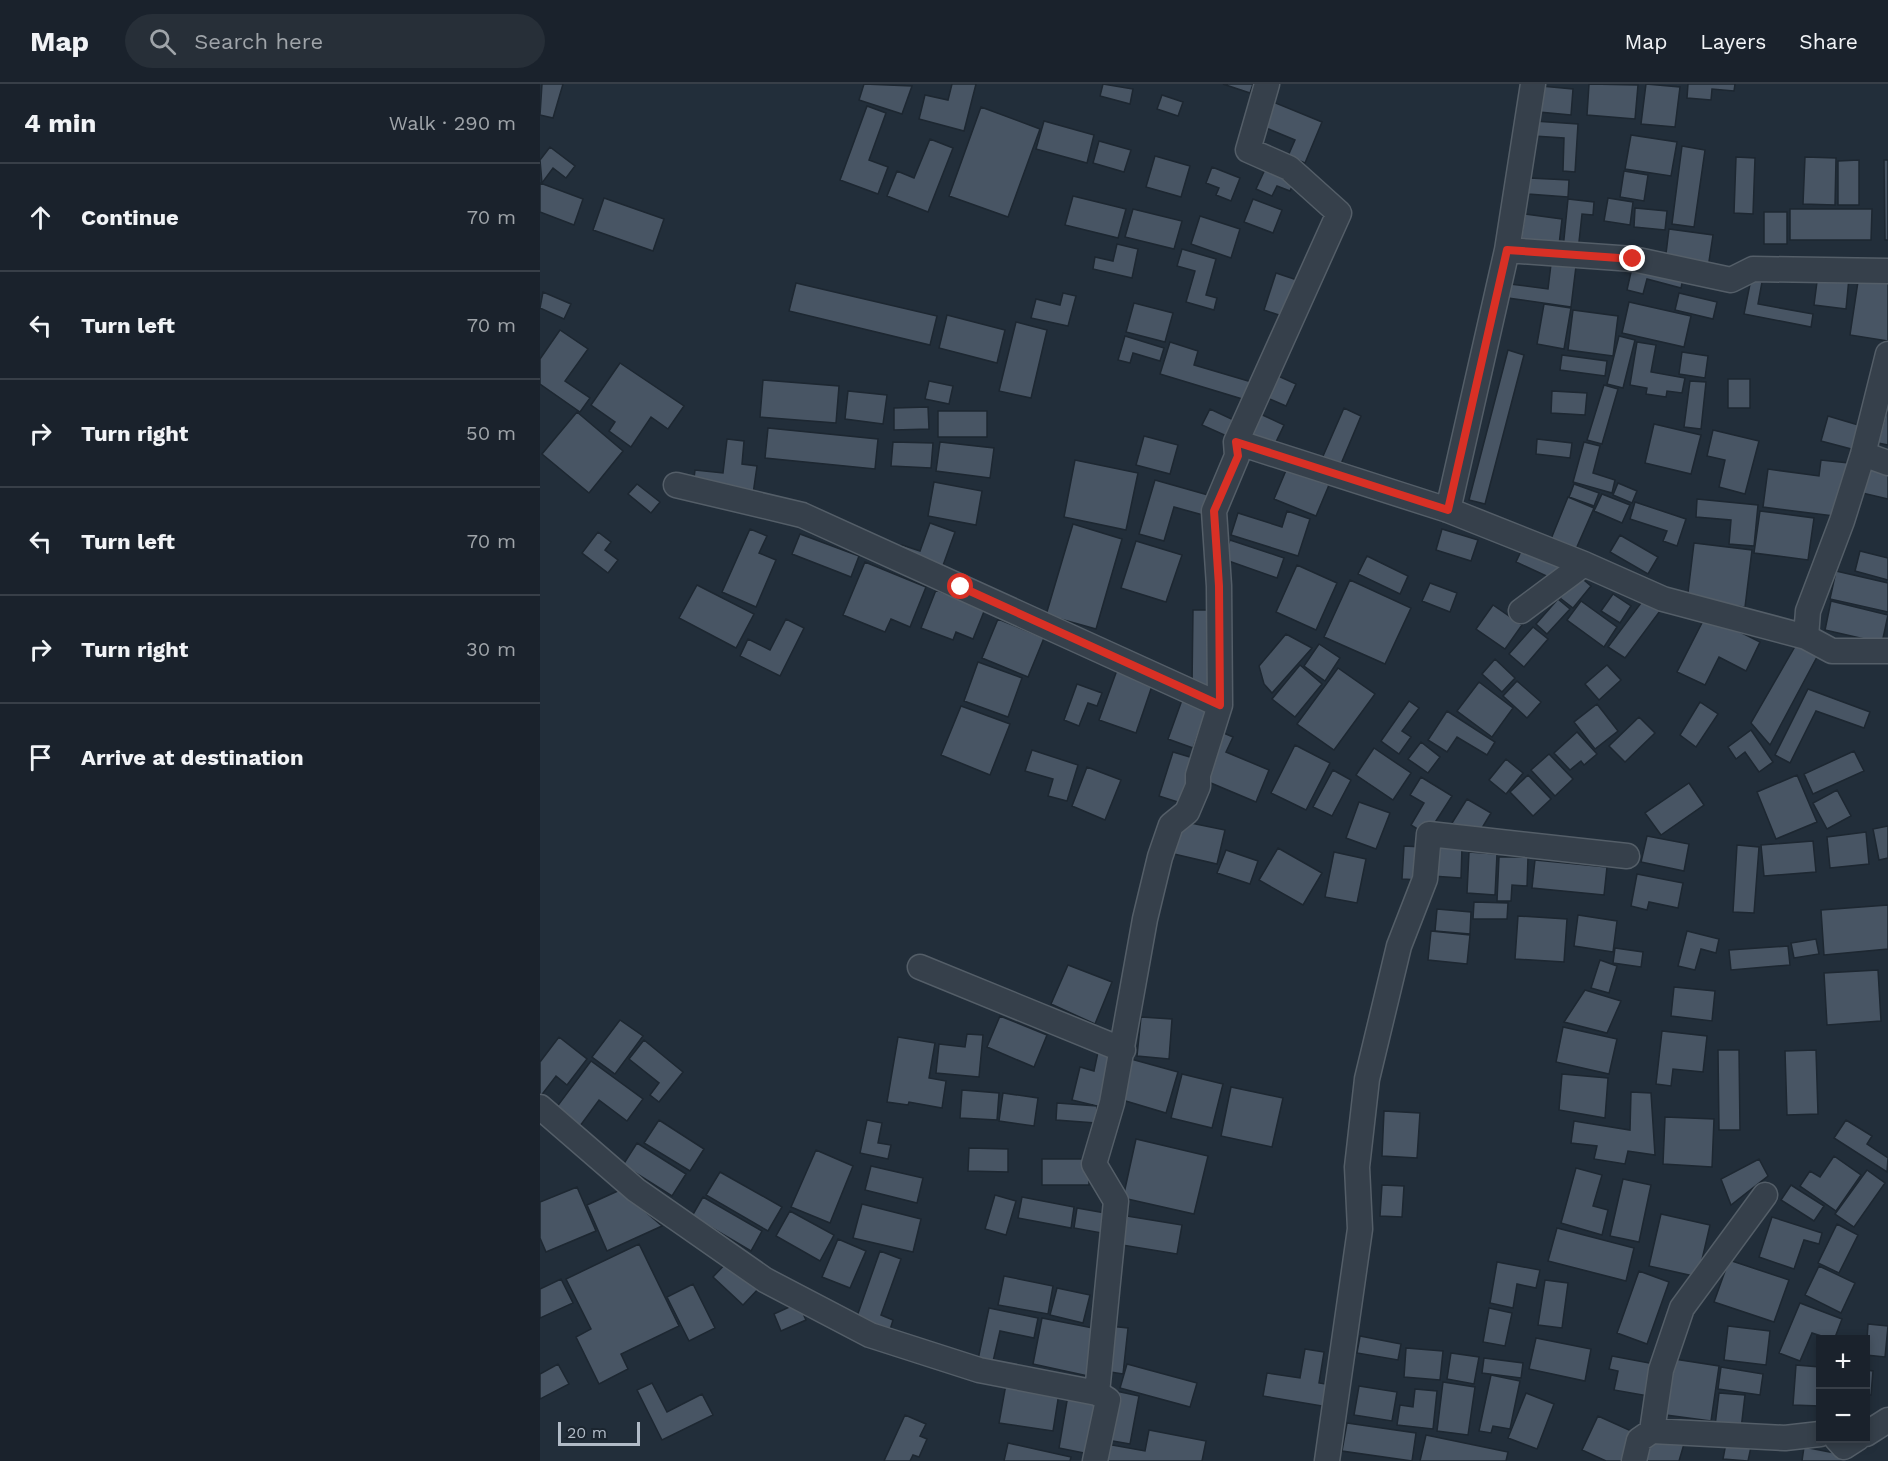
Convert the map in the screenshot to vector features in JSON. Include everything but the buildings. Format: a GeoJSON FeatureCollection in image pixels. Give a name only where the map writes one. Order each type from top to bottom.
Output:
{"type":"FeatureCollection","features":[{"type":"Feature","properties":{"kind":"street"},"geometry":{"type":"LineString","coordinates":[[1097,1393],[1116,1201],[1094,1164],[1123,1050],[1145,920],[1161,858],[1171,825],[1187,812],[1198,786],[1198,775],[1220,705],[1219,586],[1214,511],[1238,456],[1236,442],[1339,213],[1289,168],[1248,150],[1267,84]]}},
{"type":"Feature","properties":{"kind":"street"},"geometry":{"type":"LineString","coordinates":[[1448,510],[1507,250],[1533,84]]}},
{"type":"Feature","properties":{"kind":"street"},"geometry":{"type":"LineString","coordinates":[[1507,250],[1633,259],[1731,280],[1753,269],[1888,271]]}},
{"type":"Feature","properties":{"kind":"street"},"geometry":{"type":"LineString","coordinates":[[1806,638],[1808,611],[1842,521],[1863,454],[1888,354]]}},
{"type":"Feature","properties":{"kind":"street"},"geometry":{"type":"LineString","coordinates":[[1236,442],[1448,510],[1584,564],[1663,599],[1806,638],[1832,651],[1888,651]]}},
{"type":"Feature","properties":{"kind":"street"},"geometry":{"type":"LineString","coordinates":[[1863,454],[1888,463]]}},
{"type":"Feature","properties":{"kind":"street"},"geometry":{"type":"LineString","coordinates":[[676,485],[802,515],[1220,705]]}},
{"type":"Feature","properties":{"kind":"street"},"geometry":{"type":"LineString","coordinates":[[1521,611],[1584,564]]}},
{"type":"Feature","properties":{"kind":"street"},"geometry":{"type":"LineString","coordinates":[[1327,1461],[1360,1229],[1358,1167],[1366,1079],[1399,946],[1425,879],[1429,834],[1627,856]]}},
{"type":"Feature","properties":{"kind":"street"},"geometry":{"type":"LineString","coordinates":[[920,967],[1123,1050]]}},
{"type":"Feature","properties":{"kind":"street"},"geometry":{"type":"LineString","coordinates":[[540,1107],[636,1190],[663,1210],[765,1280],[870,1335],[979,1370],[1097,1393],[1108,1400],[1095,1461]]}},
{"type":"Feature","properties":{"kind":"street"},"geometry":{"type":"LineString","coordinates":[[1652,1431],[1661,1370],[1682,1308],[1765,1195]]}},
{"type":"Feature","properties":{"kind":"street"},"geometry":{"type":"LineString","coordinates":[[1870,1431],[1888,1419]]}},
{"type":"Feature","properties":{"kind":"street"},"geometry":{"type":"LineString","coordinates":[[1634,1461],[1639,1440],[1652,1431],[1785,1438],[1816,1435]]}},
{"type":"Feature","properties":{"kind":"route"},"geometry":{"type":"LineString","coordinates":[[961,587],[1220,705],[1219,586],[1214,511],[1238,456],[1236,442],[1448,510],[1507,250],[1633,259]]}}]}
